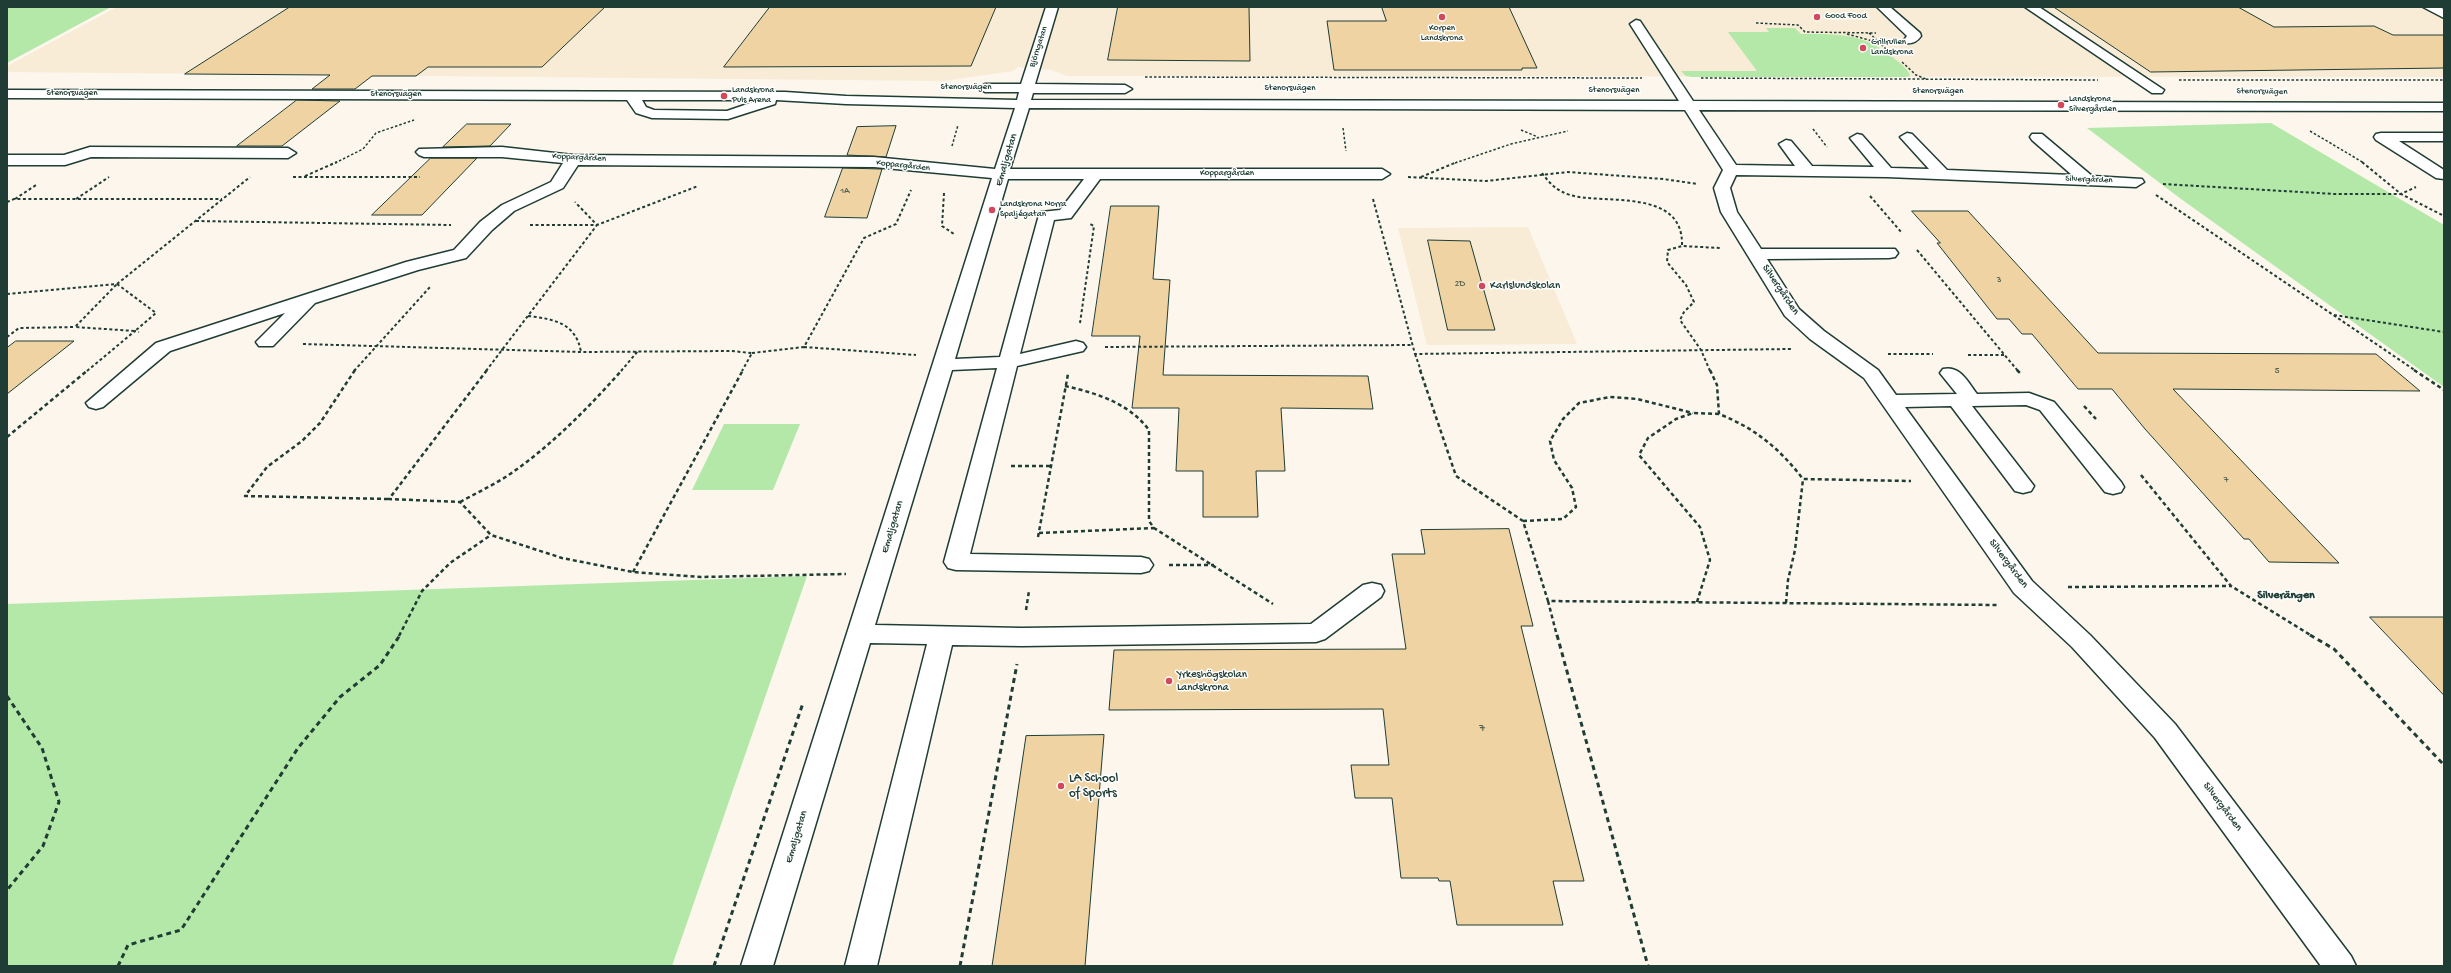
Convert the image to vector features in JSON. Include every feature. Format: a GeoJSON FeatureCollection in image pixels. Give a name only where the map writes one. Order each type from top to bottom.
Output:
{"type":"FeatureCollection","features":[{"type":"Feature","properties":{"kind":"street","name":"Björngatan"},"geometry":{"type":"LineString","coordinates":[[1026,96],[1052,7]]}},
{"type":"Feature","properties":{"kind":"street"},"geometry":{"type":"LineString","coordinates":[[1883,7],[1910,36]]}},
{"type":"Feature","properties":{"kind":"street"},"geometry":{"type":"LineString","coordinates":[[2031,7],[2137,85],[2157,90],[2173,90]]}},
{"type":"Feature","properties":{"kind":"street"},"geometry":{"type":"LineString","coordinates":[[2429,7],[2444,14]]}},
{"type":"Feature","properties":{"kind":"street","name":"Silvergården"},"geometry":{"type":"LineString","coordinates":[[1636,24],[1680,91],[1726,179],[1729,212],[1792,312],[1817,336],[1871,374],[2023,587],[2081,641],[2165,731],[2340,966]]}},
{"type":"Feature","properties":{"kind":"street","name":"Stenorsvägen"},"geometry":{"type":"LineString","coordinates":[[968,88],[1026,96],[1141,83]]}},
{"type":"Feature","properties":{"kind":"street","name":"Stenorsvägen"},"geometry":{"type":"LineString","coordinates":[[785,96],[849,90],[936,88]]}},
{"type":"Feature","properties":{"kind":"street","name":"Stenorsvägen"},"geometry":{"type":"LineString","coordinates":[[7,94],[785,96],[846,100],[1026,96],[1680,91],[2444,107]]}},
{"type":"Feature","properties":{"kind":"street"},"geometry":{"type":"LineString","coordinates":[[632,96],[641,110],[652,114],[728,115],[785,96]]}},
{"type":"Feature","properties":{"kind":"street","name":"Emaljgatan"},"geometry":{"type":"LineString","coordinates":[[757,966],[1026,96]]}},
{"type":"Feature","properties":{"kind":"street"},"geometry":{"type":"LineString","coordinates":[[1907,136],[1942,174]]}},
{"type":"Feature","properties":{"kind":"street"},"geometry":{"type":"LineString","coordinates":[[2037,137],[2088,180]]}},
{"type":"Feature","properties":{"kind":"street"},"geometry":{"type":"LineString","coordinates":[[2442,175],[2381,137],[2444,137]]}},
{"type":"Feature","properties":{"kind":"street"},"geometry":{"type":"LineString","coordinates":[[1856,138],[1887,172]]}},
{"type":"Feature","properties":{"kind":"street"},"geometry":{"type":"LineString","coordinates":[[1786,144],[1808,172]]}},
{"type":"Feature","properties":{"kind":"street"},"geometry":{"type":"LineString","coordinates":[[7,160],[65,160],[90,152],[288,153]]}},
{"type":"Feature","properties":{"kind":"street","name":"Koppargården"},"geometry":{"type":"LineString","coordinates":[[424,152],[502,152],[573,160],[874,162],[1001,174],[1382,174]]}},
{"type":"Feature","properties":{"kind":"street"},"geometry":{"type":"LineString","coordinates":[[96,402],[163,347],[412,266],[460,254],[486,226],[508,208],[557,185],[573,160]]}},
{"type":"Feature","properties":{"kind":"street","name":"Silvergården"},"geometry":{"type":"LineString","coordinates":[[1726,179],[1808,172],[1887,172],[2136,182]]}},
{"type":"Feature","properties":{"kind":"street"},"geometry":{"type":"LineString","coordinates":[[1095,174],[1065,215],[1047,214],[956,562],[1141,565]]}},
{"type":"Feature","properties":{"kind":"street"},"geometry":{"type":"LineString","coordinates":[[1754,251],[1889,254]]}},
{"type":"Feature","properties":{"kind":"street"},"geometry":{"type":"LineString","coordinates":[[266,342],[310,298]]}},
{"type":"Feature","properties":{"kind":"street"},"geometry":{"type":"LineString","coordinates":[[944,365],[1009,362],[1076,347]]}},
{"type":"Feature","properties":{"kind":"street"},"geometry":{"type":"LineString","coordinates":[[1950,373],[1964,400],[2023,486]]}},
{"type":"Feature","properties":{"kind":"street"},"geometry":{"type":"LineString","coordinates":[[1891,401],[2029,399],[2047,406],[2113,487]]}},
{"type":"Feature","properties":{"kind":"street"},"geometry":{"type":"LineString","coordinates":[[860,634],[1022,637],[1316,633],[1372,591]]}},
{"type":"Feature","properties":{"kind":"street"},"geometry":{"type":"LineString","coordinates":[[861,966],[942,635]]}},
{"type":"Feature","properties":{"kind":"path"},"geometry":{"type":"LineString","coordinates":[[1756,23],[1798,25],[1805,32],[1868,33],[1910,36]]}},
{"type":"Feature","properties":{"kind":"path"},"geometry":{"type":"LineString","coordinates":[[1843,33],[1880,43]]}},
{"type":"Feature","properties":{"kind":"path"},"geometry":{"type":"LineString","coordinates":[[1868,33],[1891,53]]}},
{"type":"Feature","properties":{"kind":"path"},"geometry":{"type":"LineString","coordinates":[[1897,58],[1916,75],[1927,80]]}},
{"type":"Feature","properties":{"kind":"path"},"geometry":{"type":"LineString","coordinates":[[1141,83],[1680,91],[1927,80],[2137,85],[2444,80]]}},
{"type":"Feature","properties":{"kind":"path"},"geometry":{"type":"LineString","coordinates":[[303,177],[352,156],[363,148],[376,133],[416,119]]}},
{"type":"Feature","properties":{"kind":"path"},"geometry":{"type":"LineString","coordinates":[[1343,125],[1349,174]]}},
{"type":"Feature","properties":{"kind":"path"},"geometry":{"type":"LineString","coordinates":[[2305,129],[2362,161],[2401,194],[2444,216]]}},
{"type":"Feature","properties":{"kind":"path"},"geometry":{"type":"LineString","coordinates":[[1419,178],[1460,160],[1514,143],[1572,130]]}},
{"type":"Feature","properties":{"kind":"path"},"geometry":{"type":"LineString","coordinates":[[74,327],[117,284],[250,177],[288,153]]}},
{"type":"Feature","properties":{"kind":"path"},"geometry":{"type":"LineString","coordinates":[[1726,179],[1568,172],[1542,173],[1486,181],[1419,178],[1382,174],[1371,189],[1415,354],[1456,476],[1523,520],[1563,519],[1576,507],[1572,488],[1554,460],[1550,441],[1563,419],[1579,403],[1610,397],[1637,399],[1693,413],[1719,414],[1736,420],[1766,437],[1786,456],[1803,479],[1795,550],[1788,580],[1786,604]]}},
{"type":"Feature","properties":{"kind":"path"},"geometry":{"type":"LineString","coordinates":[[1542,173],[1552,187],[1566,194],[1614,198],[1638,202],[1663,211],[1675,220],[1681,231],[1682,246]]}},
{"type":"Feature","properties":{"kind":"path"},"geometry":{"type":"LineString","coordinates":[[2136,182],[2336,194],[2401,194],[2442,175]]}},
{"type":"Feature","properties":{"kind":"path"},"geometry":{"type":"LineString","coordinates":[[76,199],[110,176]]}},
{"type":"Feature","properties":{"kind":"path"},"geometry":{"type":"LineString","coordinates":[[2136,182],[2444,390]]}},
{"type":"Feature","properties":{"kind":"path"},"geometry":{"type":"LineString","coordinates":[[7,202],[38,184]]}},
{"type":"Feature","properties":{"kind":"path"},"geometry":{"type":"LineString","coordinates":[[389,499],[597,225],[557,185]]}},
{"type":"Feature","properties":{"kind":"path"},"geometry":{"type":"LineString","coordinates":[[804,347],[864,238],[896,224],[912,188]]}},
{"type":"Feature","properties":{"kind":"path"},"geometry":{"type":"LineString","coordinates":[[14,199],[223,199]]}},
{"type":"Feature","properties":{"kind":"path"},"geometry":{"type":"LineString","coordinates":[[1088,222],[1094,226],[1076,347],[1413,345]]}},
{"type":"Feature","properties":{"kind":"path"},"geometry":{"type":"LineString","coordinates":[[1719,414],[1717,385],[1702,350],[1680,320],[1684,312],[1694,302],[1686,285],[1667,262],[1668,250],[1682,246],[1754,251]]}},
{"type":"Feature","properties":{"kind":"path"},"geometry":{"type":"LineString","coordinates":[[460,254],[378,346],[355,368],[320,423],[302,441],[267,467],[245,496],[460,502],[512,472],[558,438],[600,397],[638,351]]}},
{"type":"Feature","properties":{"kind":"path"},"geometry":{"type":"LineString","coordinates":[[7,294],[117,284],[156,313],[135,332],[74,327],[19,328],[7,337]]}},
{"type":"Feature","properties":{"kind":"path"},"geometry":{"type":"LineString","coordinates":[[2333,315],[2444,332]]}},
{"type":"Feature","properties":{"kind":"path"},"geometry":{"type":"LineString","coordinates":[[528,316],[545,318],[565,326],[577,337],[581,352]]}},
{"type":"Feature","properties":{"kind":"path"},"geometry":{"type":"LineString","coordinates":[[266,342],[581,352],[731,351],[752,353],[804,347],[919,355]]}},
{"type":"Feature","properties":{"kind":"path"},"geometry":{"type":"LineString","coordinates":[[1415,354],[1793,349]]}},
{"type":"Feature","properties":{"kind":"path"},"geometry":{"type":"LineString","coordinates":[[632,572],[752,353]]}},
{"type":"Feature","properties":{"kind":"path"},"geometry":{"type":"LineString","coordinates":[[1843,353],[1936,354]]}},
{"type":"Feature","properties":{"kind":"path"},"geometry":{"type":"LineString","coordinates":[[1967,354],[2005,355]]}},
{"type":"Feature","properties":{"kind":"path"},"geometry":{"type":"LineString","coordinates":[[1065,386],[1092,391],[1138,416],[1146,424],[1149,430],[1149,521],[1154,528],[1214,565],[1316,633]]}},
{"type":"Feature","properties":{"kind":"path"},"geometry":{"type":"LineString","coordinates":[[1693,413],[1676,419],[1648,438],[1639,455],[1653,474],[1700,527],[1710,560],[1697,602]]}},
{"type":"Feature","properties":{"kind":"path"},"geometry":{"type":"LineString","coordinates":[[981,466],[1050,466]]}},
{"type":"Feature","properties":{"kind":"path"},"geometry":{"type":"LineString","coordinates":[[1803,479],[1948,482]]}},
{"type":"Feature","properties":{"kind":"path"},"geometry":{"type":"LineString","coordinates":[[460,502],[491,535],[562,558],[632,572],[701,577],[879,574]]}},
{"type":"Feature","properties":{"kind":"path"},"geometry":{"type":"LineString","coordinates":[[1523,520],[1548,601],[1648,966]]}},
{"type":"Feature","properties":{"kind":"path"},"geometry":{"type":"LineString","coordinates":[[1039,533],[1154,528]]}},
{"type":"Feature","properties":{"kind":"path"},"geometry":{"type":"LineString","coordinates":[[118,966],[128,944],[181,930],[298,748],[340,697],[380,665],[402,631],[422,591],[450,563],[491,535]]}},
{"type":"Feature","properties":{"kind":"path"},"geometry":{"type":"LineString","coordinates":[[1141,565],[1214,565]]}},
{"type":"Feature","properties":{"kind":"path"},"geometry":{"type":"LineString","coordinates":[[2023,587],[2231,586]]}},
{"type":"Feature","properties":{"kind":"path"},"geometry":{"type":"LineString","coordinates":[[1548,601],[2044,606]]}},
{"type":"Feature","properties":{"kind":"path"},"geometry":{"type":"LineString","coordinates":[[7,696],[42,748],[59,802],[43,846],[7,890]]}},
{"type":"Feature","properties":{"kind":"shaded area"},"geometry":{"type":"Polygon","coordinates":[[[117,7],[2444,7],[2444,77],[1067,76],[1051,70],[1018,67],[1013,71],[943,81],[7,72],[7,66],[117,7]]]}},
{"type":"Feature","properties":{"kind":"shaded area","name":"Karlslundskolan"},"geometry":{"type":"Polygon","coordinates":[[[1528,227],[1577,344],[1427,345],[1398,228],[1528,227]]]}},
{"type":"Feature","properties":{"kind":"green space"},"geometry":{"type":"Polygon","coordinates":[[[7,7],[111,7],[7,63],[7,7]]]}},
{"type":"Feature","properties":{"kind":"green space"},"geometry":{"type":"Polygon","coordinates":[[[1766,28],[1795,28],[1801,34],[1840,35],[1863,40],[1885,51],[1904,67],[1910,76],[1692,77],[1686,76],[1681,71],[1757,71],[1728,32],[1769,32],[1766,28]]]}},
{"type":"Feature","properties":{"kind":"green space"},"geometry":{"type":"Polygon","coordinates":[[[2271,123],[2444,225],[2444,387],[2181,199],[2087,128],[2271,123]]]}},
{"type":"Feature","properties":{"kind":"green space"},"geometry":{"type":"Polygon","coordinates":[[[724,424],[800,424],[773,490],[692,490],[724,424]]]}},
{"type":"Feature","properties":{"kind":"green space"},"geometry":{"type":"Polygon","coordinates":[[[807,576],[672,966],[7,966],[7,604],[807,576]]]}},
{"type":"Feature","properties":{"kind":"building"},"geometry":{"type":"Polygon","coordinates":[[[290,7],[605,7],[542,67],[428,67],[416,76],[372,76],[355,89],[312,89],[330,75],[185,74],[290,7]]]}},
{"type":"Feature","properties":{"kind":"building"},"geometry":{"type":"Polygon","coordinates":[[[770,7],[996,7],[971,66],[724,67],[770,7]]]}},
{"type":"Feature","properties":{"kind":"building"},"geometry":{"type":"Polygon","coordinates":[[[1118,7],[1249,7],[1250,61],[1108,60],[1118,7]]]}},
{"type":"Feature","properties":{"kind":"building"},"geometry":{"type":"Polygon","coordinates":[[[1382,7],[1509,7],[1537,68],[1522,68],[1522,70],[1334,70],[1327,21],[1386,21],[1382,7]]]}},
{"type":"Feature","properties":{"kind":"building"},"geometry":{"type":"Polygon","coordinates":[[[2054,7],[2238,7],[2274,27],[2374,26],[2393,35],[2444,35],[2444,68],[2151,72],[2054,7]]]}},
{"type":"Feature","properties":{"kind":"building"},"geometry":{"type":"Polygon","coordinates":[[[297,100],[340,101],[282,146],[237,146],[297,100]]]}},
{"type":"Feature","properties":{"kind":"building"},"geometry":{"type":"Polygon","coordinates":[[[467,124],[511,124],[490,146],[443,147],[467,124]]]}},
{"type":"Feature","properties":{"kind":"building"},"geometry":{"type":"Polygon","coordinates":[[[896,126],[886,157],[847,155],[857,127],[896,126]]]}},
{"type":"Feature","properties":{"kind":"building"},"geometry":{"type":"Polygon","coordinates":[[[431,158],[477,158],[422,215],[372,215],[431,158]]]}},
{"type":"Feature","properties":{"kind":"building"},"geometry":{"type":"Polygon","coordinates":[[[843,168],[882,169],[867,218],[825,217],[843,168]]]}},
{"type":"Feature","properties":{"kind":"building"},"geometry":{"type":"Polygon","coordinates":[[[1111,206],[1159,206],[1153,279],[1170,280],[1163,375],[1368,376],[1373,409],[1281,408],[1285,471],[1256,471],[1258,517],[1203,517],[1203,471],[1176,471],[1179,408],[1132,408],[1140,336],[1092,336],[1111,206]]]}},
{"type":"Feature","properties":{"kind":"building"},"geometry":{"type":"Polygon","coordinates":[[[1912,211],[1968,211],[2098,353],[2376,354],[2420,391],[2173,389],[2339,563],[2269,562],[2249,539],[2244,539],[2145,429],[2112,389],[2078,389],[2032,334],[2022,334],[2009,319],[1997,319],[1937,243],[1940,243],[1912,211]]]}},
{"type":"Feature","properties":{"kind":"building"},"geometry":{"type":"Polygon","coordinates":[[[1428,240],[1470,241],[1495,330],[1448,330],[1428,240]]]}},
{"type":"Feature","properties":{"kind":"building"},"geometry":{"type":"Polygon","coordinates":[[[16,341],[74,341],[7,394],[7,348],[16,341]]]}},
{"type":"Feature","properties":{"kind":"building"},"geometry":{"type":"Polygon","coordinates":[[[1509,529],[1533,626],[1521,626],[1584,881],[1553,881],[1563,925],[1457,925],[1450,881],[1439,881],[1438,878],[1401,878],[1392,798],[1355,798],[1351,765],[1389,765],[1383,709],[1109,710],[1114,650],[1406,649],[1392,554],[1425,554],[1421,530],[1509,529]]]}},
{"type":"Feature","properties":{"kind":"building"},"geometry":{"type":"Polygon","coordinates":[[[2370,617],[2444,617],[2444,695],[2370,617]]]}},
{"type":"Feature","properties":{"kind":"building"},"geometry":{"type":"Polygon","coordinates":[[[1104,735],[1085,966],[992,966],[1026,736],[1104,735]]]}},
{"type":"Feature","properties":{"kind":"place","name":"Korpen Landskrona"},"geometry":{"type":"Point","coordinates":[1442,17]}},
{"type":"Feature","properties":{"kind":"place","name":"Good Food"},"geometry":{"type":"Point","coordinates":[1817,17]}},
{"type":"Feature","properties":{"kind":"place","name":"Grillrullen Landskrona"},"geometry":{"type":"Point","coordinates":[1863,48]}},
{"type":"Feature","properties":{"kind":"place","name":"Landskrona Puls Arena"},"geometry":{"type":"Point","coordinates":[724,96]}},
{"type":"Feature","properties":{"kind":"place","name":"Landskrona Silvergården"},"geometry":{"type":"Point","coordinates":[2061,105]}},
{"type":"Feature","properties":{"kind":"place","name":"Landskrona Norra Spaljégatan"},"geometry":{"type":"Point","coordinates":[992,210]}},
{"type":"Feature","properties":{"kind":"place","name":"Karlslundskolan"},"geometry":{"type":"Point","coordinates":[1482,286]}},
{"type":"Feature","properties":{"kind":"place","name":"Yrkeshögskolan Landskrona"},"geometry":{"type":"Point","coordinates":[1169,681]}},
{"type":"Feature","properties":{"kind":"place","name":"LA School of Sports"},"geometry":{"type":"Point","coordinates":[1061,786]}},
{"type":"Feature","properties":{"kind":"district","name":"Silverängen"},"geometry":{"type":"Point","coordinates":[2286,596]}}]}
